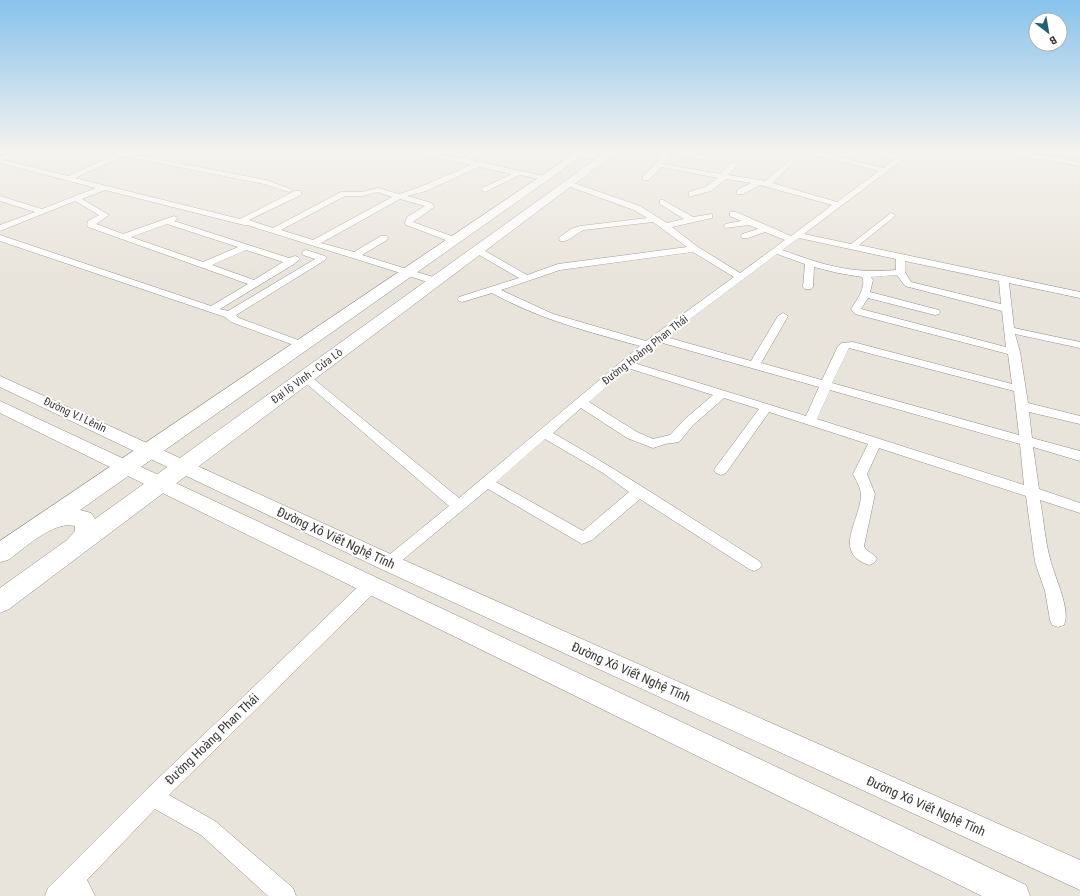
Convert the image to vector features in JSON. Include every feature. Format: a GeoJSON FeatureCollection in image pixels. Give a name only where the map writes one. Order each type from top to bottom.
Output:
{"type":"FeatureCollection","features":[{"type":"Feature","properties":{"kind":"main road"},"geometry":{"type":"LineString","coordinates":[[0,553],[522,193]]}},
{"type":"Feature","properties":{"kind":"main road","name":"Đại lộ Vinh - Cửa Lò"},"geometry":{"type":"LineString","coordinates":[[0,602],[555,193]]}},
{"type":"Feature","properties":{"kind":"main road","name":"Đường V.I Lênin"},"geometry":{"type":"LineString","coordinates":[[0,380],[184,466]]}},
{"type":"Feature","properties":{"kind":"main road"},"geometry":{"type":"LineString","coordinates":[[228,396],[221,406],[226,415],[234,417],[246,416],[261,410]]}},
{"type":"Feature","properties":{"kind":"main road"},"geometry":{"type":"LineString","coordinates":[[2,408],[1015,896]]}},
{"type":"Feature","properties":{"kind":"main road","name":"Đường Xô Viết Nghệ Tĩnh"},"geometry":{"type":"LineString","coordinates":[[184,466],[389,563],[1080,875]]}},
{"type":"Feature","properties":{"kind":"main road"},"geometry":{"type":"LineString","coordinates":[[42,524],[64,516],[77,516],[82,518],[87,526],[87,530],[75,546]]}},
{"type":"Feature","properties":{"kind":"street"},"geometry":{"type":"LineString","coordinates":[[0,228],[89,193]]}},
{"type":"Feature","properties":{"kind":"street"},"geometry":{"type":"LineString","coordinates":[[127,193],[244,222],[436,281]]}},
{"type":"Feature","properties":{"kind":"street"},"geometry":{"type":"LineString","coordinates":[[244,222],[247,218],[290,193]]}},
{"type":"Feature","properties":{"kind":"street"},"geometry":{"type":"LineString","coordinates":[[273,231],[344,194],[367,193]]}},
{"type":"Feature","properties":{"kind":"street"},"geometry":{"type":"LineString","coordinates":[[388,193],[430,205],[430,207],[410,220],[409,223],[454,240]]}},
{"type":"Feature","properties":{"kind":"street"},"geometry":{"type":"LineString","coordinates":[[211,310],[306,253],[316,244],[399,196],[410,193]]}},
{"type":"Feature","properties":{"kind":"street"},"geometry":{"type":"LineString","coordinates":[[597,193],[629,204],[659,208],[691,220]]}},
{"type":"Feature","properties":{"kind":"street"},"geometry":{"type":"LineString","coordinates":[[797,193],[839,205]]}},
{"type":"Feature","properties":{"kind":"street","name":"Đường Hoàng Phan Thái"},"geometry":{"type":"LineString","coordinates":[[389,563],[459,506],[648,345],[855,193]]}},
{"type":"Feature","properties":{"kind":"street"},"geometry":{"type":"LineString","coordinates":[[0,198],[41,211]]}},
{"type":"Feature","properties":{"kind":"street"},"geometry":{"type":"LineString","coordinates":[[74,198],[105,215],[90,224],[255,283]]}},
{"type":"Feature","properties":{"kind":"street"},"geometry":{"type":"LineString","coordinates":[[659,208],[666,226],[695,249],[741,277]]}},
{"type":"Feature","properties":{"kind":"street"},"geometry":{"type":"LineString","coordinates":[[563,239],[574,231],[659,208]]}},
{"type":"Feature","properties":{"kind":"street"},"geometry":{"type":"LineString","coordinates":[[123,237],[194,210]]}},
{"type":"Feature","properties":{"kind":"street"},"geometry":{"type":"LineString","coordinates":[[733,214],[765,229],[795,237],[852,247],[1080,295]]}},
{"type":"Feature","properties":{"kind":"street"},"geometry":{"type":"LineString","coordinates":[[852,247],[891,215]]}},
{"type":"Feature","properties":{"kind":"street"},"geometry":{"type":"LineString","coordinates":[[666,226],[709,216]]}},
{"type":"Feature","properties":{"kind":"street"},"geometry":{"type":"LineString","coordinates":[[167,221],[291,262]]}},
{"type":"Feature","properties":{"kind":"street"},"geometry":{"type":"LineString","coordinates":[[728,226],[750,222]]}},
{"type":"Feature","properties":{"kind":"street"},"geometry":{"type":"LineString","coordinates":[[745,236],[765,229]]}},
{"type":"Feature","properties":{"kind":"street"},"geometry":{"type":"LineString","coordinates":[[0,238],[229,315],[235,320],[302,345]]}},
{"type":"Feature","properties":{"kind":"street"},"geometry":{"type":"LineString","coordinates":[[354,256],[384,238]]}},
{"type":"Feature","properties":{"kind":"street"},"geometry":{"type":"LineString","coordinates":[[204,266],[246,247]]}},
{"type":"Feature","properties":{"kind":"street"},"geometry":{"type":"LineString","coordinates":[[462,299],[493,290],[558,267],[695,249]]}},
{"type":"Feature","properties":{"kind":"street"},"geometry":{"type":"LineString","coordinates":[[229,315],[335,250]]}},
{"type":"Feature","properties":{"kind":"street"},"geometry":{"type":"LineString","coordinates":[[477,250],[526,278]]}},
{"type":"Feature","properties":{"kind":"street"},"geometry":{"type":"LineString","coordinates":[[777,251],[810,264],[838,271],[865,274],[900,272]]}},
{"type":"Feature","properties":{"kind":"street"},"geometry":{"type":"LineString","coordinates":[[306,253],[322,258]]}},
{"type":"Feature","properties":{"kind":"street"},"geometry":{"type":"LineString","coordinates":[[900,257],[900,272],[906,283],[912,286],[1008,308]]}},
{"type":"Feature","properties":{"kind":"street"},"geometry":{"type":"LineString","coordinates":[[808,287],[810,264]]}},
{"type":"Feature","properties":{"kind":"street"},"geometry":{"type":"LineString","coordinates":[[865,274],[868,280],[865,294],[856,309],[859,312],[1014,352]]}},
{"type":"Feature","properties":{"kind":"street"},"geometry":{"type":"LineString","coordinates":[[1004,279],[1009,330],[1014,352],[1022,406],[1032,492],[1043,562],[1053,592],[1058,620]]}},
{"type":"Feature","properties":{"kind":"street"},"geometry":{"type":"LineString","coordinates":[[493,290],[564,321],[648,345]]}},
{"type":"Feature","properties":{"kind":"street"},"geometry":{"type":"LineString","coordinates":[[865,294],[935,312]]}},
{"type":"Feature","properties":{"kind":"street"},"geometry":{"type":"LineString","coordinates":[[755,364],[783,316]]}},
{"type":"Feature","properties":{"kind":"street"},"geometry":{"type":"LineString","coordinates":[[1009,330],[1080,345]]}},
{"type":"Feature","properties":{"kind":"street"},"geometry":{"type":"LineString","coordinates":[[658,338],[1080,456]]}},
{"type":"Feature","properties":{"kind":"street"},"geometry":{"type":"LineString","coordinates":[[810,421],[842,348],[849,344],[1019,389]]}},
{"type":"Feature","properties":{"kind":"street"},"geometry":{"type":"LineString","coordinates":[[627,364],[1080,508]]}},
{"type":"Feature","properties":{"kind":"street"},"geometry":{"type":"LineString","coordinates":[[305,377],[459,506]]}},
{"type":"Feature","properties":{"kind":"street"},"geometry":{"type":"LineString","coordinates":[[580,402],[632,435],[653,444],[663,440],[674,439],[689,422],[721,394]]}},
{"type":"Feature","properties":{"kind":"street"},"geometry":{"type":"LineString","coordinates":[[1022,406],[1080,420]]}},
{"type":"Feature","properties":{"kind":"street"},"geometry":{"type":"LineString","coordinates":[[721,470],[766,408]]}},
{"type":"Feature","properties":{"kind":"street"},"geometry":{"type":"LineString","coordinates":[[544,433],[608,470],[639,492],[754,564]]}},
{"type":"Feature","properties":{"kind":"street"},"geometry":{"type":"LineString","coordinates":[[868,559],[858,552],[856,546],[868,494],[860,474],[875,442]]}},
{"type":"Feature","properties":{"kind":"street"},"geometry":{"type":"LineString","coordinates":[[486,482],[582,538],[587,536],[639,492]]}},
{"type":"Feature","properties":{"kind":"street","name":"Đường Hoàng Phan Thái"},"geometry":{"type":"LineString","coordinates":[[56,896],[79,888],[154,796],[371,585]]}},
{"type":"Feature","properties":{"kind":"street"},"geometry":{"type":"LineString","coordinates":[[154,796],[208,828],[285,896]]}}]}
